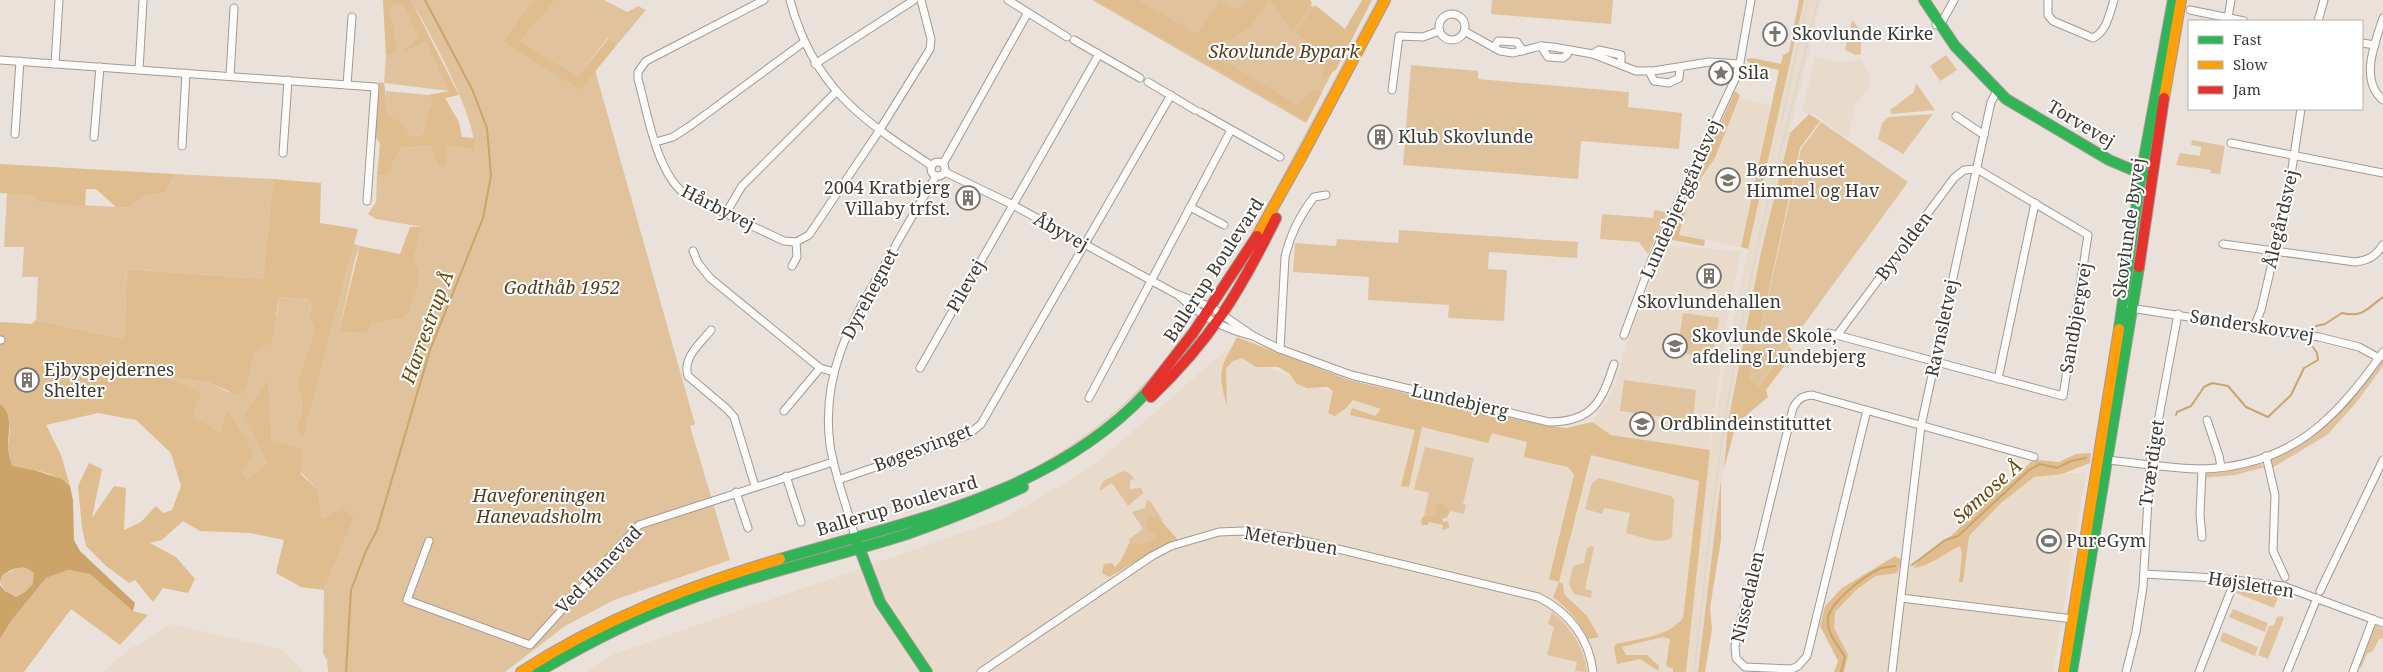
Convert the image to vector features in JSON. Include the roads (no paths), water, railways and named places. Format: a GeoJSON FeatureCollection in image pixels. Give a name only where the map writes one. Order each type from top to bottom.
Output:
{"type":"FeatureCollection","features":[{"type":"Feature","properties":{"kind":"street"},"geometry":{"type":"LineString","coordinates":[[55,64],[59,0]]}},
{"type":"Feature","properties":{"kind":"street","name":"Hårbyvej"},"geometry":{"type":"LineString","coordinates":[[764,0],[646,61],[641,67],[638,79],[664,168],[678,189],[784,241],[796,242]]}},
{"type":"Feature","properties":{"kind":"street"},"geometry":{"type":"LineString","coordinates":[[790,0],[804,42],[816,64],[836,92],[879,132],[932,166]]}},
{"type":"Feature","properties":{"kind":"street"},"geometry":{"type":"LineString","coordinates":[[816,64],[914,0]]}},
{"type":"Feature","properties":{"kind":"street"},"geometry":{"type":"LineString","coordinates":[[792,266],[797,256],[796,242],[809,235],[879,132],[930,49],[931,39],[921,0]]}},
{"type":"Feature","properties":{"kind":"street"},"geometry":{"type":"LineString","coordinates":[[1008,0],[1027,14],[1280,157]]}},
{"type":"Feature","properties":{"kind":"street","name":"Ballerup Boulevard"},"geometry":{"type":"LineString","coordinates":[[521,672],[583,635],[651,603],[701,585],[855,537],[950,510],[1026,479],[1072,452],[1120,416],[1154,384],[1205,317],[1274,209],[1385,0]]}},
{"type":"Feature","properties":{"kind":"street","name":"Ballerup Boulevard"},"geometry":{"type":"LineString","coordinates":[[538,672],[587,643],[654,612],[704,594],[859,549],[989,504],[1022,488],[1075,457],[1105,435],[1156,392],[1182,366],[1223,315],[1252,266],[1391,0]]}},
{"type":"Feature","properties":{"kind":"street","name":"Lundebjerggårdsvej"},"geometry":{"type":"LineString","coordinates":[[1624,335],[1652,259],[1726,101],[1740,64],[1751,0]]}},
{"type":"Feature","properties":{"kind":"street","name":"Torvevej"},"geometry":{"type":"LineString","coordinates":[[1918,0],[1955,46],[2006,99],[2109,160],[2141,175],[2153,178]]}},
{"type":"Feature","properties":{"kind":"street","name":"Torvevej"},"geometry":{"type":"LineString","coordinates":[[1924,0],[1938,24]]}},
{"type":"Feature","properties":{"kind":"street"},"geometry":{"type":"LineString","coordinates":[[1938,24],[1943,20],[1954,0]]}},
{"type":"Feature","properties":{"kind":"street"},"geometry":{"type":"LineString","coordinates":[[2048,0],[2048,15],[2053,21],[2093,38],[2101,34],[2114,0]]}},
{"type":"Feature","properties":{"kind":"street","name":"Skovlunde Byvej"},"geometry":{"type":"LineString","coordinates":[[2104,456],[2122,307],[2141,175],[2173,0]]}},
{"type":"Feature","properties":{"kind":"street","name":"Skovlunde Byvej"},"geometry":{"type":"LineString","coordinates":[[2104,456],[2133,308],[2170,55],[2181,0]]}},
{"type":"Feature","properties":{"kind":"street"},"geometry":{"type":"LineString","coordinates":[[2228,18],[2231,0]]}},
{"type":"Feature","properties":{"kind":"street"},"geometry":{"type":"LineString","coordinates":[[2318,20],[2324,0]]}},
{"type":"Feature","properties":{"kind":"street"},"geometry":{"type":"LineString","coordinates":[[139,70],[143,1]]}},
{"type":"Feature","properties":{"kind":"street"},"geometry":{"type":"LineString","coordinates":[[230,76],[234,8]]}},
{"type":"Feature","properties":{"kind":"street"},"geometry":{"type":"LineString","coordinates":[[2190,10],[2239,20]]}},
{"type":"Feature","properties":{"kind":"street"},"geometry":{"type":"LineString","coordinates":[[932,166],[932,172],[936,176],[941,176],[945,172],[943,164],[1027,14]]}},
{"type":"Feature","properties":{"kind":"street"},"geometry":{"type":"LineString","coordinates":[[1452,14],[1466,22],[1466,32],[1457,39],[1452,39],[1438,31],[1438,22],[1452,14]]}},
{"type":"Feature","properties":{"kind":"street"},"geometry":{"type":"LineString","coordinates":[[347,85],[352,17]]}},
{"type":"Feature","properties":{"kind":"street"},"geometry":{"type":"LineString","coordinates":[[2383,18],[2375,45],[2370,77],[2372,87],[2383,100]]}},
{"type":"Feature","properties":{"kind":"street"},"geometry":{"type":"LineString","coordinates":[[1392,90],[1399,36],[1423,37],[1438,31]]}},
{"type":"Feature","properties":{"kind":"street"},"geometry":{"type":"LineString","coordinates":[[1466,32],[1500,51],[1513,53],[1541,46],[1593,54],[1606,61],[1620,63],[1636,71],[1680,68],[1709,62],[1740,64]]}},
{"type":"Feature","properties":{"kind":"street"},"geometry":{"type":"LineString","coordinates":[[656,142],[684,130],[804,42]]}},
{"type":"Feature","properties":{"kind":"street"},"geometry":{"type":"LineString","coordinates":[[2363,43],[2375,45]]}},
{"type":"Feature","properties":{"kind":"street","name":"Pilevej"},"geometry":{"type":"LineString","coordinates":[[920,368],[1099,54]]}},
{"type":"Feature","properties":{"kind":"street"},"geometry":{"type":"LineString","coordinates":[[0,60],[375,87],[366,201]]}},
{"type":"Feature","properties":{"kind":"street"},"geometry":{"type":"LineString","coordinates":[[15,134],[20,61]]}},
{"type":"Feature","properties":{"kind":"street"},"geometry":{"type":"LineString","coordinates":[[94,137],[100,67]]}},
{"type":"Feature","properties":{"kind":"street"},"geometry":{"type":"LineString","coordinates":[[1649,71],[1654,81],[1669,83],[1679,78],[1680,68]]}},
{"type":"Feature","properties":{"kind":"street"},"geometry":{"type":"LineString","coordinates":[[182,146],[186,73]]}},
{"type":"Feature","properties":{"kind":"street"},"geometry":{"type":"LineString","coordinates":[[283,153],[288,80]]}},
{"type":"Feature","properties":{"kind":"street","name":"Ravnsletvej"},"geometry":{"type":"LineString","coordinates":[[1892,672],[1921,426],[1991,102],[1997,91]]}},
{"type":"Feature","properties":{"kind":"street"},"geometry":{"type":"LineString","coordinates":[[726,213],[742,186],[836,92]]}},
{"type":"Feature","properties":{"kind":"street","name":"Bøgesvinget"},"geometry":{"type":"LineString","coordinates":[[838,480],[968,435],[981,424],[1171,95]]}},
{"type":"Feature","properties":{"kind":"street","name":"Ålegårdsvej"},"geometry":{"type":"LineString","coordinates":[[2254,327],[2261,310],[2288,195],[2301,110]]}},
{"type":"Feature","properties":{"kind":"street"},"geometry":{"type":"LineString","coordinates":[[1956,116],[1984,135]]}},
{"type":"Feature","properties":{"kind":"street"},"geometry":{"type":"LineString","coordinates":[[1089,398],[1231,130]]}},
{"type":"Feature","properties":{"kind":"street"},"geometry":{"type":"LineString","coordinates":[[2231,143],[2383,173]]}},
{"type":"Feature","properties":{"kind":"street"},"geometry":{"type":"LineString","coordinates":[[932,166],[937,162],[943,164]]}},
{"type":"Feature","properties":{"kind":"street","name":"Sandbjergvej"},"geometry":{"type":"LineString","coordinates":[[1934,362],[2063,396],[2088,235],[1977,169]]}},
{"type":"Feature","properties":{"kind":"street","name":"Byvolden"},"geometry":{"type":"LineString","coordinates":[[1838,334],[1954,178],[1964,170],[1977,169]]}},
{"type":"Feature","properties":{"kind":"street","name":"Åbyvej"},"geometry":{"type":"LineString","coordinates":[[945,172],[1013,205],[1176,294],[1211,307]]}},
{"type":"Feature","properties":{"kind":"street","name":"Dyrehegnet"},"geometry":{"type":"LineString","coordinates":[[855,537],[833,462],[829,417],[834,372],[842,345],[853,319],[936,176]]}},
{"type":"Feature","properties":{"kind":"street"},"geometry":{"type":"LineString","coordinates":[[1280,349],[1285,257],[1288,243],[1314,197],[1326,195]]}},
{"type":"Feature","properties":{"kind":"street"},"geometry":{"type":"LineString","coordinates":[[1998,379],[2035,203]]}},
{"type":"Feature","properties":{"kind":"street"},"geometry":{"type":"LineString","coordinates":[[1190,207],[1224,225]]}},
{"type":"Feature","properties":{"kind":"street"},"geometry":{"type":"LineString","coordinates":[[2223,244],[2355,262],[2369,260],[2383,245]]}},
{"type":"Feature","properties":{"kind":"street"},"geometry":{"type":"LineString","coordinates":[[693,250],[698,263],[710,278],[820,368],[834,372]]}},
{"type":"Feature","properties":{"kind":"street","name":"Åbyvej"},"geometry":{"type":"LineString","coordinates":[[1176,294],[1205,317]]}},
{"type":"Feature","properties":{"kind":"street","name":"Lundebjerg"},"geometry":{"type":"LineString","coordinates":[[1211,307],[1253,336]]}},
{"type":"Feature","properties":{"kind":"street","name":"Sønderskovvej"},"geometry":{"type":"LineString","coordinates":[[2122,307],[2178,314],[2339,341],[2381,355]]}},
{"type":"Feature","properties":{"kind":"street","name":"Tværdiget"},"geometry":{"type":"LineString","coordinates":[[2126,672],[2136,632],[2144,574],[2150,465],[2178,314]]}},
{"type":"Feature","properties":{"kind":"street","name":"Lundebjerg"},"geometry":{"type":"LineString","coordinates":[[1205,317],[1216,324],[1253,336],[1280,349],[1351,375],[1549,422],[1566,422],[1589,412],[1604,394],[1614,364]]}},
{"type":"Feature","properties":{"kind":"street"},"geometry":{"type":"LineString","coordinates":[[711,330],[686,362],[685,369],[688,376],[727,409],[734,418],[755,486]]}},
{"type":"Feature","properties":{"kind":"street"},"geometry":{"type":"LineString","coordinates":[[1829,333],[1934,362]]}},
{"type":"Feature","properties":{"kind":"street"},"geometry":{"type":"LineString","coordinates":[[2104,456],[2150,465],[2202,468],[2244,463],[2266,456],[2293,444],[2322,426],[2350,398],[2381,355]]}},
{"type":"Feature","properties":{"kind":"street"},"geometry":{"type":"LineString","coordinates":[[784,411],[820,368]]}},
{"type":"Feature","properties":{"kind":"street","name":"Nissedalen"},"geometry":{"type":"LineString","coordinates":[[1867,410],[1807,656],[1798,666],[1792,668],[1745,666],[1736,658],[1735,646],[1793,408],[1797,400],[1803,396],[1812,395],[1867,410],[1921,426],[2034,457]]}},
{"type":"Feature","properties":{"kind":"street"},"geometry":{"type":"LineString","coordinates":[[2207,420],[2221,467]]}},
{"type":"Feature","properties":{"kind":"street"},"geometry":{"type":"LineString","coordinates":[[2064,672],[2104,456]]}},
{"type":"Feature","properties":{"kind":"street"},"geometry":{"type":"LineString","coordinates":[[2072,672],[2104,456]]}},
{"type":"Feature","properties":{"kind":"street"},"geometry":{"type":"LineString","coordinates":[[2266,456],[2275,495],[2274,551],[2285,577]]}},
{"type":"Feature","properties":{"kind":"street"},"geometry":{"type":"LineString","coordinates":[[2288,672],[2318,594],[2383,460]]}},
{"type":"Feature","properties":{"kind":"street","name":"Ved Hanevad"},"geometry":{"type":"LineString","coordinates":[[429,541],[407,600],[530,645],[638,525],[833,462]]}},
{"type":"Feature","properties":{"kind":"street"},"geometry":{"type":"LineString","coordinates":[[2202,468],[2200,515],[2202,537]]}},
{"type":"Feature","properties":{"kind":"street"},"geometry":{"type":"LineString","coordinates":[[786,476],[801,522]]}},
{"type":"Feature","properties":{"kind":"street"},"geometry":{"type":"LineString","coordinates":[[736,492],[748,528]]}},
{"type":"Feature","properties":{"kind":"street","name":"Meterbuen"},"geometry":{"type":"LineString","coordinates":[[981,672],[1152,556],[1195,538],[1219,532],[1243,531],[1288,537],[1538,597],[1558,608],[1576,627],[1588,649],[1593,672]]}},
{"type":"Feature","properties":{"kind":"street"},"geometry":{"type":"LineString","coordinates":[[855,537],[880,602],[927,672]]}},
{"type":"Feature","properties":{"kind":"street","name":"Højsletten"},"geometry":{"type":"LineString","coordinates":[[2144,574],[2235,580],[2283,586],[2318,594],[2380,620]]}},
{"type":"Feature","properties":{"kind":"street"},"geometry":{"type":"LineString","coordinates":[[2200,672],[2235,580]]}},
{"type":"Feature","properties":{"kind":"street"},"geometry":{"type":"LineString","coordinates":[[1901,598],[2073,619]]}},
{"type":"Feature","properties":{"kind":"street"},"geometry":{"type":"LineString","coordinates":[[2353,672],[2380,620]]}},
{"type":"Feature","properties":{"kind":"waterway","name":"Harrestrup Å"},"geometry":{"type":"LineString","coordinates":[[346,672],[351,590],[366,551],[377,530],[430,350],[483,218],[491,176],[487,128],[472,89],[425,0]]}},
{"type":"Feature","properties":{"kind":"waterway","name":"Sømose Å"},"geometry":{"type":"LineString","coordinates":[[2316,326],[2325,324],[2342,313],[2355,314],[2365,311],[2383,297]]}},
{"type":"Feature","properties":{"kind":"waterway","name":"Sømose Å"},"geometry":{"type":"LineString","coordinates":[[2176,415],[2177,412],[2191,406],[2204,387],[2212,383],[2228,386],[2246,407],[2268,417],[2291,395],[2304,368],[2318,360],[2317,353],[2313,347]]}},
{"type":"Feature","properties":{"kind":"waterway","name":"Sømose Å"},"geometry":{"type":"LineString","coordinates":[[1912,565],[1945,540],[1958,536],[2029,470],[2040,464],[2057,468],[2071,461],[2086,458]]}},
{"type":"Feature","properties":{"kind":"waterway","name":"Sømose Å"},"geometry":{"type":"LineString","coordinates":[[1841,672],[1845,657],[1829,629],[1828,619],[1830,612],[1834,605],[1865,577],[1879,569],[1895,566]]}},
{"type":"Feature","properties":{"kind":"tram line"},"geometry":{"type":"LineString","coordinates":[[1782,120],[1808,0]]}},
{"type":"Feature","properties":{"kind":"tram line"},"geometry":{"type":"LineString","coordinates":[[1694,672],[1722,441],[1742,319],[1762,227],[1818,0]]}},
{"type":"Feature","properties":{"kind":"place","name":"Skovlunde Kirke"},"geometry":{"type":"Point","coordinates":[1775,34]}},
{"type":"Feature","properties":{"kind":"place","name":"Sila"},"geometry":{"type":"Point","coordinates":[1721,73]}},
{"type":"Feature","properties":{"kind":"place","name":"Klub Skovlunde"},"geometry":{"type":"Point","coordinates":[1380,137]}},
{"type":"Feature","properties":{"kind":"place","name":"Børnehuset Himmel og Hav"},"geometry":{"type":"Point","coordinates":[1728,180]}},
{"type":"Feature","properties":{"kind":"place","name":"2004 Kratbjerg Villaby trfst."},"geometry":{"type":"Point","coordinates":[968,198]}},
{"type":"Feature","properties":{"kind":"place","name":"Skovlundehallen"},"geometry":{"type":"Point","coordinates":[1709,276]}},
{"type":"Feature","properties":{"kind":"place","name":"Skovlunde Skole, afdeling Lundebjerg"},"geometry":{"type":"Point","coordinates":[1675,346]}},
{"type":"Feature","properties":{"kind":"place","name":"Ejbyspejdernes Shelter"},"geometry":{"type":"Point","coordinates":[27,380]}},
{"type":"Feature","properties":{"kind":"place","name":"Ordblindeinstituttet"},"geometry":{"type":"Point","coordinates":[1642,424]}},
{"type":"Feature","properties":{"kind":"place","name":"PureGym"},"geometry":{"type":"Point","coordinates":[2049,541]}},
{"type":"Feature","properties":{"kind":"park label","name":"Skovlunde Bypark"},"geometry":{"type":"Point","coordinates":[1284,52]}},
{"type":"Feature","properties":{"kind":"park label","name":"Godthåb 1952"},"geometry":{"type":"Point","coordinates":[562,288]}},
{"type":"Feature","properties":{"kind":"park label","name":"Haveforeningen Hanevadsholm"},"geometry":{"type":"Point","coordinates":[539,506]}}]}
